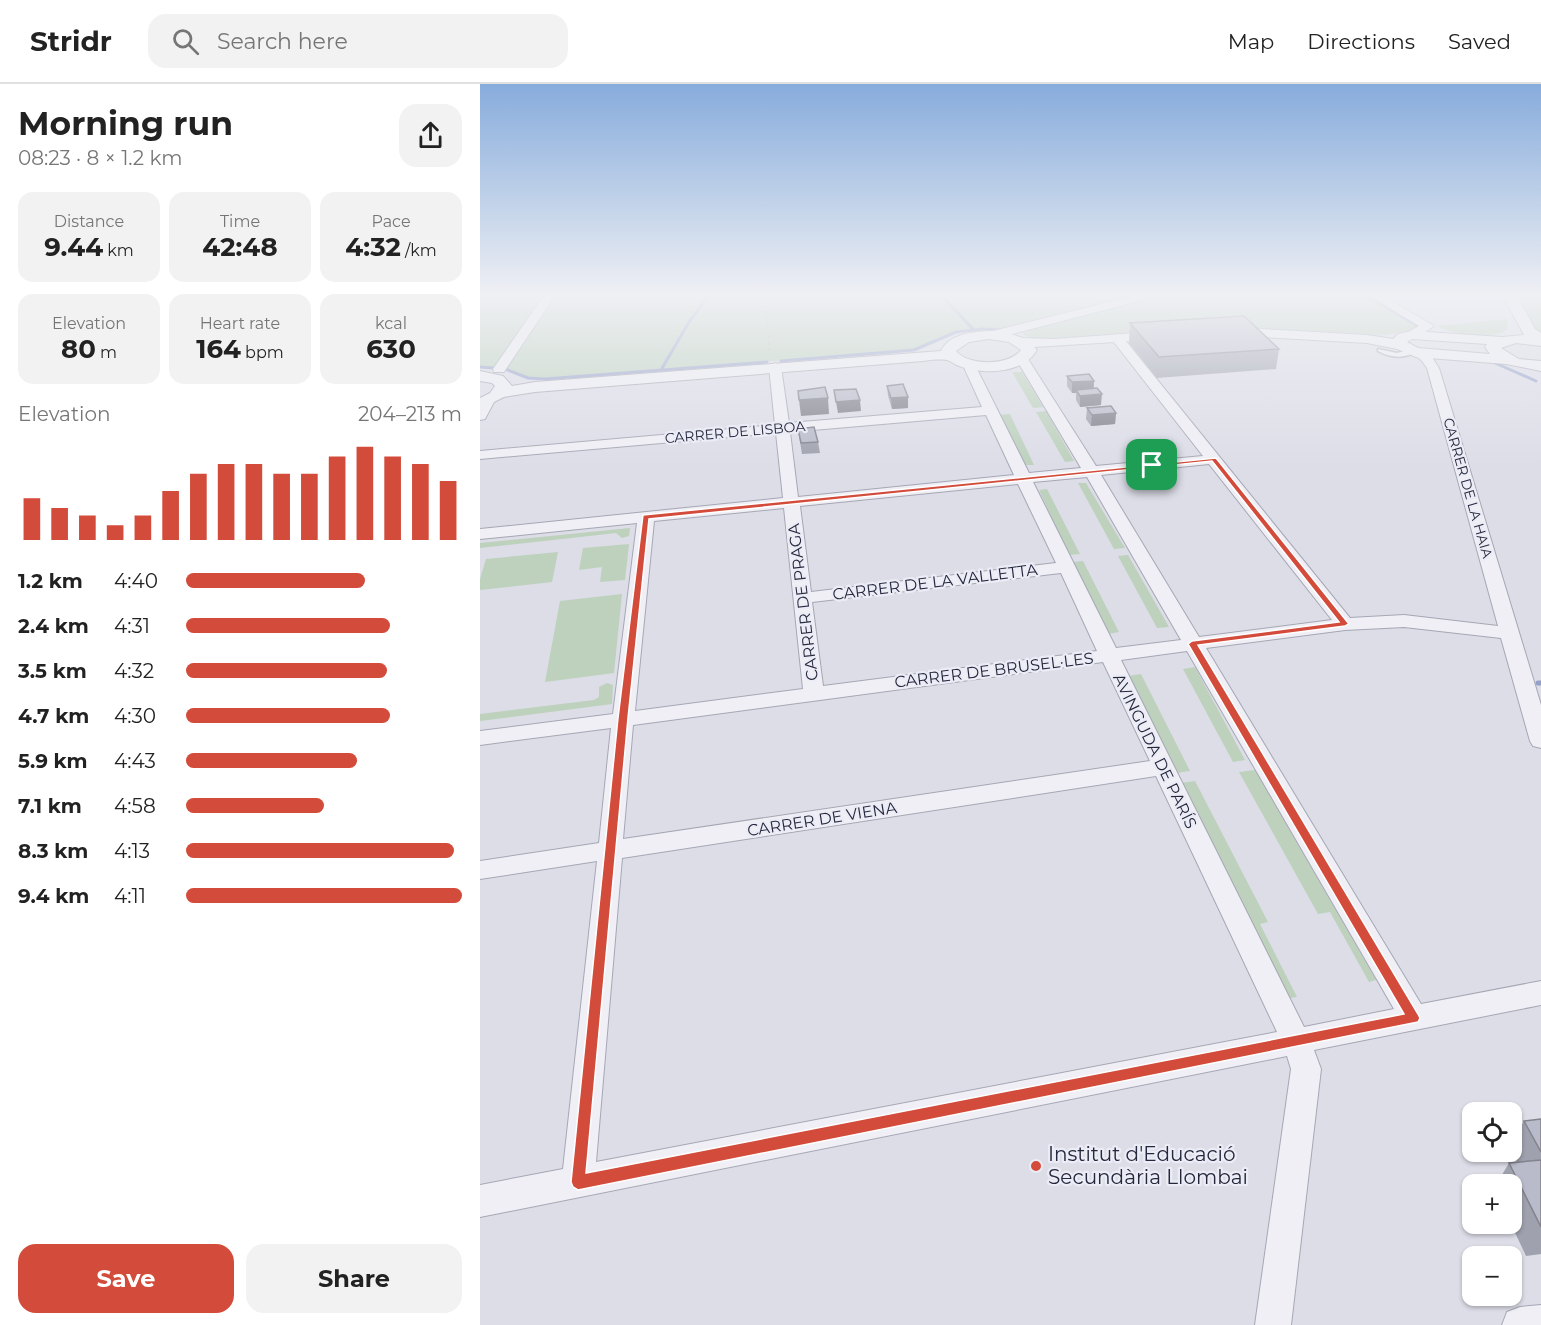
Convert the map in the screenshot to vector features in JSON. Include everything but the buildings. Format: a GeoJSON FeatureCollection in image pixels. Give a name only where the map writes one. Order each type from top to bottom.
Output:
{"type":"FeatureCollection","features":[{"type":"Feature","properties":{"kind":"street"},"geometry":{"type":"LineString","coordinates":[[489,388],[512,352]]}},
{"type":"Feature","properties":{"kind":"street"},"geometry":{"type":"LineString","coordinates":[[956,356],[957,352]]}},
{"type":"Feature","properties":{"kind":"street"},"geometry":{"type":"LineString","coordinates":[[489,388],[535,387],[923,356],[956,356],[1003,365],[1014,352]]}},
{"type":"Feature","properties":{"kind":"street"},"geometry":{"type":"LineString","coordinates":[[1025,352],[1091,471],[1414,1018]]}},
{"type":"Feature","properties":{"kind":"street"},"geometry":{"type":"LineString","coordinates":[[1128,352],[1345,624]]}},
{"type":"Feature","properties":{"kind":"street","name":"CARRER DE LA HAIA"},"geometry":{"type":"LineString","coordinates":[[1419,352],[1433,368],[1510,633]]}},
{"type":"Feature","properties":{"kind":"street"},"geometry":{"type":"LineString","coordinates":[[1456,352],[1541,366]]}},
{"type":"Feature","properties":{"kind":"street"},"geometry":{"type":"LineString","coordinates":[[1496,352],[1541,374]]}},
{"type":"Feature","properties":{"kind":"street","name":"AVINGUDA DE PARÍS"},"geometry":{"type":"LineString","coordinates":[[956,356],[990,410],[1024,478],[1296,1041],[1306,1069],[1273,1325]]}},
{"type":"Feature","properties":{"kind":"street","name":"CARRER DE PRAGA"},"geometry":{"type":"LineString","coordinates":[[775,368],[814,693]]}},
{"type":"Feature","properties":{"kind":"street","name":"CARRER DE LISBOA"},"geometry":{"type":"LineString","coordinates":[[480,455],[990,410]]}},
{"type":"Feature","properties":{"kind":"street"},"geometry":{"type":"LineString","coordinates":[[480,534],[1213,459]]}},
{"type":"Feature","properties":{"kind":"street"},"geometry":{"type":"LineString","coordinates":[[578,1182],[623,718],[646,517]]}},
{"type":"Feature","properties":{"kind":"street","name":"CARRER DE LA VALLETTA"},"geometry":{"type":"LineString","coordinates":[[803,598],[1066,567]]}},
{"type":"Feature","properties":{"kind":"street","name":"CARRER DE BRUSEL·LES"},"geometry":{"type":"LineString","coordinates":[[480,738],[1345,624],[1404,621],[1510,633]]}},
{"type":"Feature","properties":{"kind":"street"},"geometry":{"type":"LineString","coordinates":[[1510,633],[1541,741]]}},
{"type":"Feature","properties":{"kind":"street","name":"CARRER DE VIENA"},"geometry":{"type":"LineString","coordinates":[[480,870],[1163,767]]}},
{"type":"Feature","properties":{"kind":"street"},"geometry":{"type":"LineString","coordinates":[[480,1202],[1541,993]]}},
{"type":"Feature","properties":{"kind":"street"},"geometry":{"type":"LineString","coordinates":[[1520,1325],[1541,1323]]}},
{"type":"Feature","properties":{"kind":"lane"},"geometry":{"type":"LineString","coordinates":[[1384,352],[1393,356],[1406,355],[1407,352]]}},
{"type":"Feature","properties":{"kind":"path"},"geometry":{"type":"LineString","coordinates":[[770,352],[775,368]]}},
{"type":"Feature","properties":{"kind":"green space"},"geometry":{"type":"Polygon","coordinates":[[[480,352],[505,352],[493,368],[480,368],[480,352]]]}},
{"type":"Feature","properties":{"kind":"green space"},"geometry":{"type":"Polygon","coordinates":[[[517,352],[890,352],[545,379],[527,378],[505,369],[517,352]]]}},
{"type":"Feature","properties":{"kind":"green space"},"geometry":{"type":"Polygon","coordinates":[[[1012,372],[1022,372],[1043,407],[1033,408],[1012,372]]]}},
{"type":"Feature","properties":{"kind":"green space"},"geometry":{"type":"Polygon","coordinates":[[[1046,411],[1074,461],[1065,462],[1036,412],[1046,411]]]}},
{"type":"Feature","properties":{"kind":"green space"},"geometry":{"type":"Polygon","coordinates":[[[1010,414],[1034,465],[1025,465],[999,415],[1010,414]]]}},
{"type":"Feature","properties":{"kind":"green space"},"geometry":{"type":"Polygon","coordinates":[[[1078,483],[1086,483],[1125,548],[1114,549],[1078,483]]]}},
{"type":"Feature","properties":{"kind":"green space"},"geometry":{"type":"Polygon","coordinates":[[[1047,489],[1080,554],[1069,555],[1039,490],[1047,489]]]}},
{"type":"Feature","properties":{"kind":"green space"},"geometry":{"type":"Polygon","coordinates":[[[630,528],[629,536],[622,538],[616,533],[480,548],[480,543],[630,528]]]}},
{"type":"Feature","properties":{"kind":"green space"},"geometry":{"type":"Polygon","coordinates":[[[629,544],[625,580],[600,582],[602,567],[579,570],[583,548],[629,544]]]}},
{"type":"Feature","properties":{"kind":"green space"},"geometry":{"type":"Polygon","coordinates":[[[558,552],[552,582],[480,590],[480,579],[486,559],[558,552]]]}},
{"type":"Feature","properties":{"kind":"green space"},"geometry":{"type":"Polygon","coordinates":[[[1128,555],[1169,627],[1157,628],[1118,556],[1128,555]]]}},
{"type":"Feature","properties":{"kind":"green space"},"geometry":{"type":"Polygon","coordinates":[[[1083,561],[1119,632],[1108,634],[1073,562],[1083,561]]]}},
{"type":"Feature","properties":{"kind":"green space"},"geometry":{"type":"Polygon","coordinates":[[[622,594],[614,673],[545,682],[560,601],[622,594]]]}},
{"type":"Feature","properties":{"kind":"green space"},"geometry":{"type":"Polygon","coordinates":[[[1195,667],[1245,760],[1233,762],[1183,669],[1195,667]]]}},
{"type":"Feature","properties":{"kind":"green space"},"geometry":{"type":"Polygon","coordinates":[[[1141,674],[1190,771],[1176,773],[1128,676],[1141,674]]]}},
{"type":"Feature","properties":{"kind":"green space"},"geometry":{"type":"Polygon","coordinates":[[[607,683],[613,685],[612,704],[480,721],[480,714],[594,700],[599,697],[599,687],[607,683]]]}},
{"type":"Feature","properties":{"kind":"green space"},"geometry":{"type":"Polygon","coordinates":[[[1255,770],[1376,980],[1369,982],[1330,912],[1318,914],[1239,772],[1255,770]]]}},
{"type":"Feature","properties":{"kind":"green space"},"geometry":{"type":"Polygon","coordinates":[[[1195,781],[1268,922],[1260,924],[1297,997],[1290,998],[1181,783],[1195,781]]]}},
{"type":"Feature","properties":{"kind":"waterway"},"geometry":{"type":"LineString","coordinates":[[661,370],[672,352]]}},
{"type":"Feature","properties":{"kind":"waterway"},"geometry":{"type":"LineString","coordinates":[[781,361],[891,352]]}},
{"type":"Feature","properties":{"kind":"waterway"},"geometry":{"type":"LineString","coordinates":[[505,369],[528,378],[545,379],[767,362]]}},
{"type":"Feature","properties":{"kind":"waterway"},"geometry":{"type":"LineString","coordinates":[[1495,363],[1536,381]]}},
{"type":"Feature","properties":{"kind":"waterway"},"geometry":{"type":"LineString","coordinates":[[480,367],[493,368]]}},
{"type":"Feature","properties":{"kind":"place","name":"Institut d'Educació Secundària Llombai"},"geometry":{"type":"Point","coordinates":[1036,1166]}},
{"type":"Feature","properties":{"kind":"route"},"geometry":{"type":"LineString","coordinates":[[1213,459],[1345,624],[1192,644],[1414,1018],[578,1182],[623,718],[646,517],[1152,465],[1213,459]]}}]}
